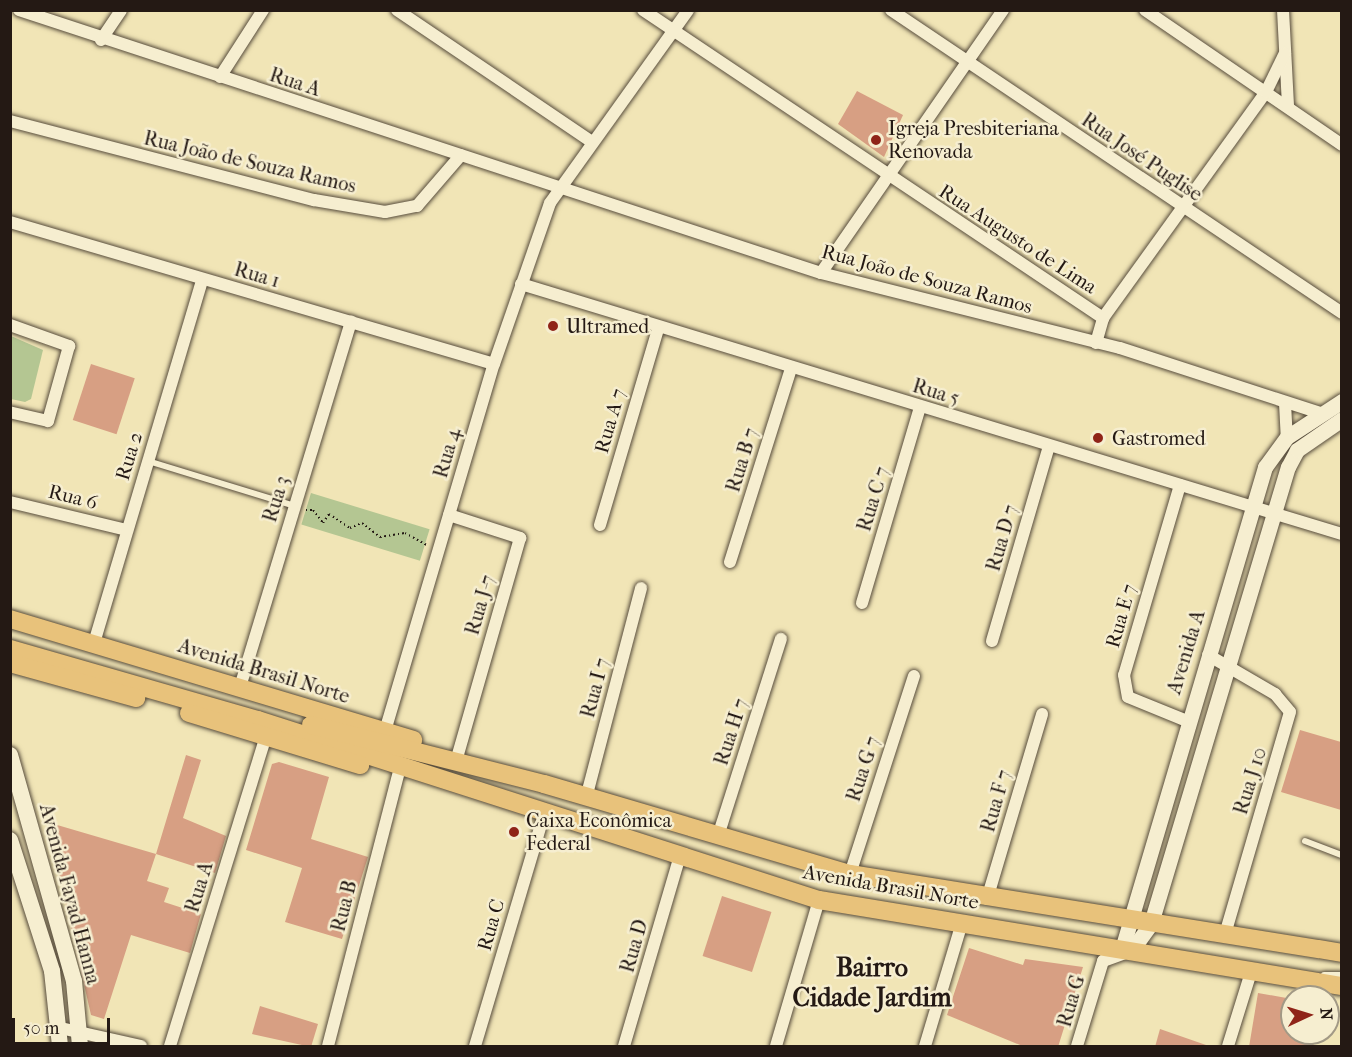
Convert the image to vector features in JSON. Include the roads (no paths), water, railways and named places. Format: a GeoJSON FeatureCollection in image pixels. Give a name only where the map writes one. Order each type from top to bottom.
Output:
{"type":"FeatureCollection","features":[{"type":"Feature","properties":{"kind":"main road","name":"Avenida Brasil Norte"},"geometry":{"type":"LineString","coordinates":[[10,620],[385,731],[458,754],[502,774]]}},
{"type":"Feature","properties":{"kind":"main road","name":"Avenida Brasil Norte"},"geometry":{"type":"LineString","coordinates":[[10,637],[253,709],[502,774],[850,874],[987,899],[1152,922],[1341,953]]}},
{"type":"Feature","properties":{"kind":"main road","name":"Avenida Brasil Norte"},"geometry":{"type":"LineString","coordinates":[[10,649],[258,720],[444,782],[819,900],[1341,986]]}},
{"type":"Feature","properties":{"kind":"main road","name":"Avenida Brasil Norte"},"geometry":{"type":"LineString","coordinates":[[10,663],[265,739],[398,775],[444,782]]}},
{"type":"Feature","properties":{"kind":"main road","name":"Avenida Fayad Hanna"},"geometry":{"type":"LineString","coordinates":[[10,754],[74,981],[80,1047]]}},
{"type":"Feature","properties":{"kind":"main road","name":"Avenida Fayad Hanna"},"geometry":{"type":"LineString","coordinates":[[10,840],[52,971],[60,1028],[60,1047]]}},
{"type":"Feature","properties":{"kind":"street","name":"Rua A"},"geometry":{"type":"LineString","coordinates":[[19,10],[101,40],[461,155],[559,190]]}},
{"type":"Feature","properties":{"kind":"street"},"geometry":{"type":"LineString","coordinates":[[101,40],[121,10]]}},
{"type":"Feature","properties":{"kind":"street"},"geometry":{"type":"LineString","coordinates":[[220,77],[263,10]]}},
{"type":"Feature","properties":{"kind":"street"},"geometry":{"type":"LineString","coordinates":[[397,10],[592,142]]}},
{"type":"Feature","properties":{"kind":"street","name":"Rua Augusto de Lima"},"geometry":{"type":"LineString","coordinates":[[643,10],[888,179],[1103,318]]}},
{"type":"Feature","properties":{"kind":"street","name":"Rua 4"},"geometry":{"type":"LineString","coordinates":[[385,731],[494,364],[520,284],[559,190],[688,10]]}},
{"type":"Feature","properties":{"kind":"street","name":"Rua José Puglise"},"geometry":{"type":"LineString","coordinates":[[891,10],[1341,313]]}},
{"type":"Feature","properties":{"kind":"street"},"geometry":{"type":"LineString","coordinates":[[821,273],[1003,10]]}},
{"type":"Feature","properties":{"kind":"street"},"geometry":{"type":"LineString","coordinates":[[1145,10],[1288,106],[1341,145]]}},
{"type":"Feature","properties":{"kind":"street"},"geometry":{"type":"LineString","coordinates":[[1283,10],[1288,106]]}},
{"type":"Feature","properties":{"kind":"street"},"geometry":{"type":"LineString","coordinates":[[1096,343],[1103,318],[1266,92],[1285,53]]}},
{"type":"Feature","properties":{"kind":"street","name":"Rua João de Souza Ramos"},"geometry":{"type":"LineString","coordinates":[[10,122],[314,200],[385,212],[417,206],[461,155]]}},
{"type":"Feature","properties":{"kind":"street","name":"Rua João de Souza Ramos"},"geometry":{"type":"LineString","coordinates":[[559,190],[821,273],[1096,343],[1323,414]]}},
{"type":"Feature","properties":{"kind":"street","name":"Rua 1"},"geometry":{"type":"LineString","coordinates":[[10,222],[494,364]]}},
{"type":"Feature","properties":{"kind":"street","name":"Rua 2"},"geometry":{"type":"LineString","coordinates":[[94,643],[202,280]]}},
{"type":"Feature","properties":{"kind":"street","name":"Rua 5"},"geometry":{"type":"LineString","coordinates":[[520,284],[658,329],[1341,534]]}},
{"type":"Feature","properties":{"kind":"street","name":"Rua 3"},"geometry":{"type":"LineString","coordinates":[[240,687],[298,508],[351,321]]}},
{"type":"Feature","properties":{"kind":"street"},"geometry":{"type":"LineString","coordinates":[[10,325],[69,346],[48,421],[10,412]]}},
{"type":"Feature","properties":{"kind":"street","name":"Rua A 7"},"geometry":{"type":"LineString","coordinates":[[600,525],[658,329]]}},
{"type":"Feature","properties":{"kind":"street","name":"Rua B 7"},"geometry":{"type":"LineString","coordinates":[[730,562],[791,369]]}},
{"type":"Feature","properties":{"kind":"street","name":"Avenida A"},"geometry":{"type":"LineString","coordinates":[[1126,950],[1130,919],[1250,506],[1265,467],[1287,437],[1341,401]]}},
{"type":"Feature","properties":{"kind":"street"},"geometry":{"type":"LineString","coordinates":[[1285,402],[1287,437]]}},
{"type":"Feature","properties":{"kind":"street","name":"Rua C 7"},"geometry":{"type":"LineString","coordinates":[[862,603],[920,407]]}},
{"type":"Feature","properties":{"kind":"street"},"geometry":{"type":"LineString","coordinates":[[1126,950],[1152,922],[1230,668],[1270,513],[1297,450],[1341,419]]}},
{"type":"Feature","properties":{"kind":"street","name":"Rua D 7"},"geometry":{"type":"LineString","coordinates":[[993,641],[1049,446]]}},
{"type":"Feature","properties":{"kind":"street","name":"Rua E 7"},"geometry":{"type":"LineString","coordinates":[[1180,485],[1124,675],[1128,697],[1187,721]]}},
{"type":"Feature","properties":{"kind":"street","name":"Rua 6"},"geometry":{"type":"LineString","coordinates":[[10,502],[127,530]]}},
{"type":"Feature","properties":{"kind":"street","name":"Rua J-7"},"geometry":{"type":"LineString","coordinates":[[449,515],[520,537],[458,754]]}},
{"type":"Feature","properties":{"kind":"street","name":"Rua I 7"},"geometry":{"type":"LineString","coordinates":[[586,798],[641,588]]}},
{"type":"Feature","properties":{"kind":"street","name":"Rua H 7"},"geometry":{"type":"LineString","coordinates":[[718,836],[781,639]]}},
{"type":"Feature","properties":{"kind":"street"},"geometry":{"type":"LineString","coordinates":[[1208,655],[1230,668]]}},
{"type":"Feature","properties":{"kind":"street","name":"Rua J 10"},"geometry":{"type":"LineString","coordinates":[[1225,934],[1290,712],[1275,694],[1230,668]]}},
{"type":"Feature","properties":{"kind":"street","name":"Rua G 7"},"geometry":{"type":"LineString","coordinates":[[850,874],[914,676]]}},
{"type":"Feature","properties":{"kind":"street","name":"Rua F 7"},"geometry":{"type":"LineString","coordinates":[[987,899],[1042,714]]}},
{"type":"Feature","properties":{"kind":"street","name":"Rua A"},"geometry":{"type":"LineString","coordinates":[[170,1047],[265,739]]}},
{"type":"Feature","properties":{"kind":"street","name":"Rua B"},"geometry":{"type":"LineString","coordinates":[[328,1047],[398,775]]}},
{"type":"Feature","properties":{"kind":"street","name":"Rua C"},"geometry":{"type":"LineString","coordinates":[[475,1047],[544,814]]}},
{"type":"Feature","properties":{"kind":"street","name":"Rua D"},"geometry":{"type":"LineString","coordinates":[[624,1047],[680,856]]}},
{"type":"Feature","properties":{"kind":"street"},"geometry":{"type":"LineString","coordinates":[[776,1047],[819,900]]}},
{"type":"Feature","properties":{"kind":"street"},"geometry":{"type":"LineString","coordinates":[[925,1047],[962,923]]}},
{"type":"Feature","properties":{"kind":"street","name":"Rua G"},"geometry":{"type":"LineString","coordinates":[[1077,1047],[1103,961],[1126,950]]}},
{"type":"Feature","properties":{"kind":"street"},"geometry":{"type":"LineString","coordinates":[[1228,1047],[1251,972]]}},
{"type":"Feature","properties":{"kind":"street"},"geometry":{"type":"LineString","coordinates":[[60,1028],[80,1029],[138,1046]]}},
{"type":"Feature","properties":{"kind":"lane"},"geometry":{"type":"LineString","coordinates":[[148,461],[298,508]]}},
{"type":"Feature","properties":{"kind":"lane"},"geometry":{"type":"LineString","coordinates":[[1305,841],[1341,855]]}},
{"type":"Feature","properties":{"kind":"lane"},"geometry":{"type":"LineString","coordinates":[[1291,945],[1341,962]]}},
{"type":"Feature","properties":{"kind":"lane"},"geometry":{"type":"LineString","coordinates":[[1294,979],[1341,975]]}},
{"type":"Feature","properties":{"kind":"place","name":"Igreja Presbiteriana Renovada"},"geometry":{"type":"Point","coordinates":[876,140]}},
{"type":"Feature","properties":{"kind":"place","name":"Ultramed"},"geometry":{"type":"Point","coordinates":[553,326]}},
{"type":"Feature","properties":{"kind":"place","name":"Gastromed"},"geometry":{"type":"Point","coordinates":[1098,438]}},
{"type":"Feature","properties":{"kind":"place","name":"Caixa Econômica Federal"},"geometry":{"type":"Point","coordinates":[514,832]}},
{"type":"Feature","properties":{"kind":"district","name":"Bairro Cidade Jardim"},"geometry":{"type":"Point","coordinates":[872,983]}}]}
